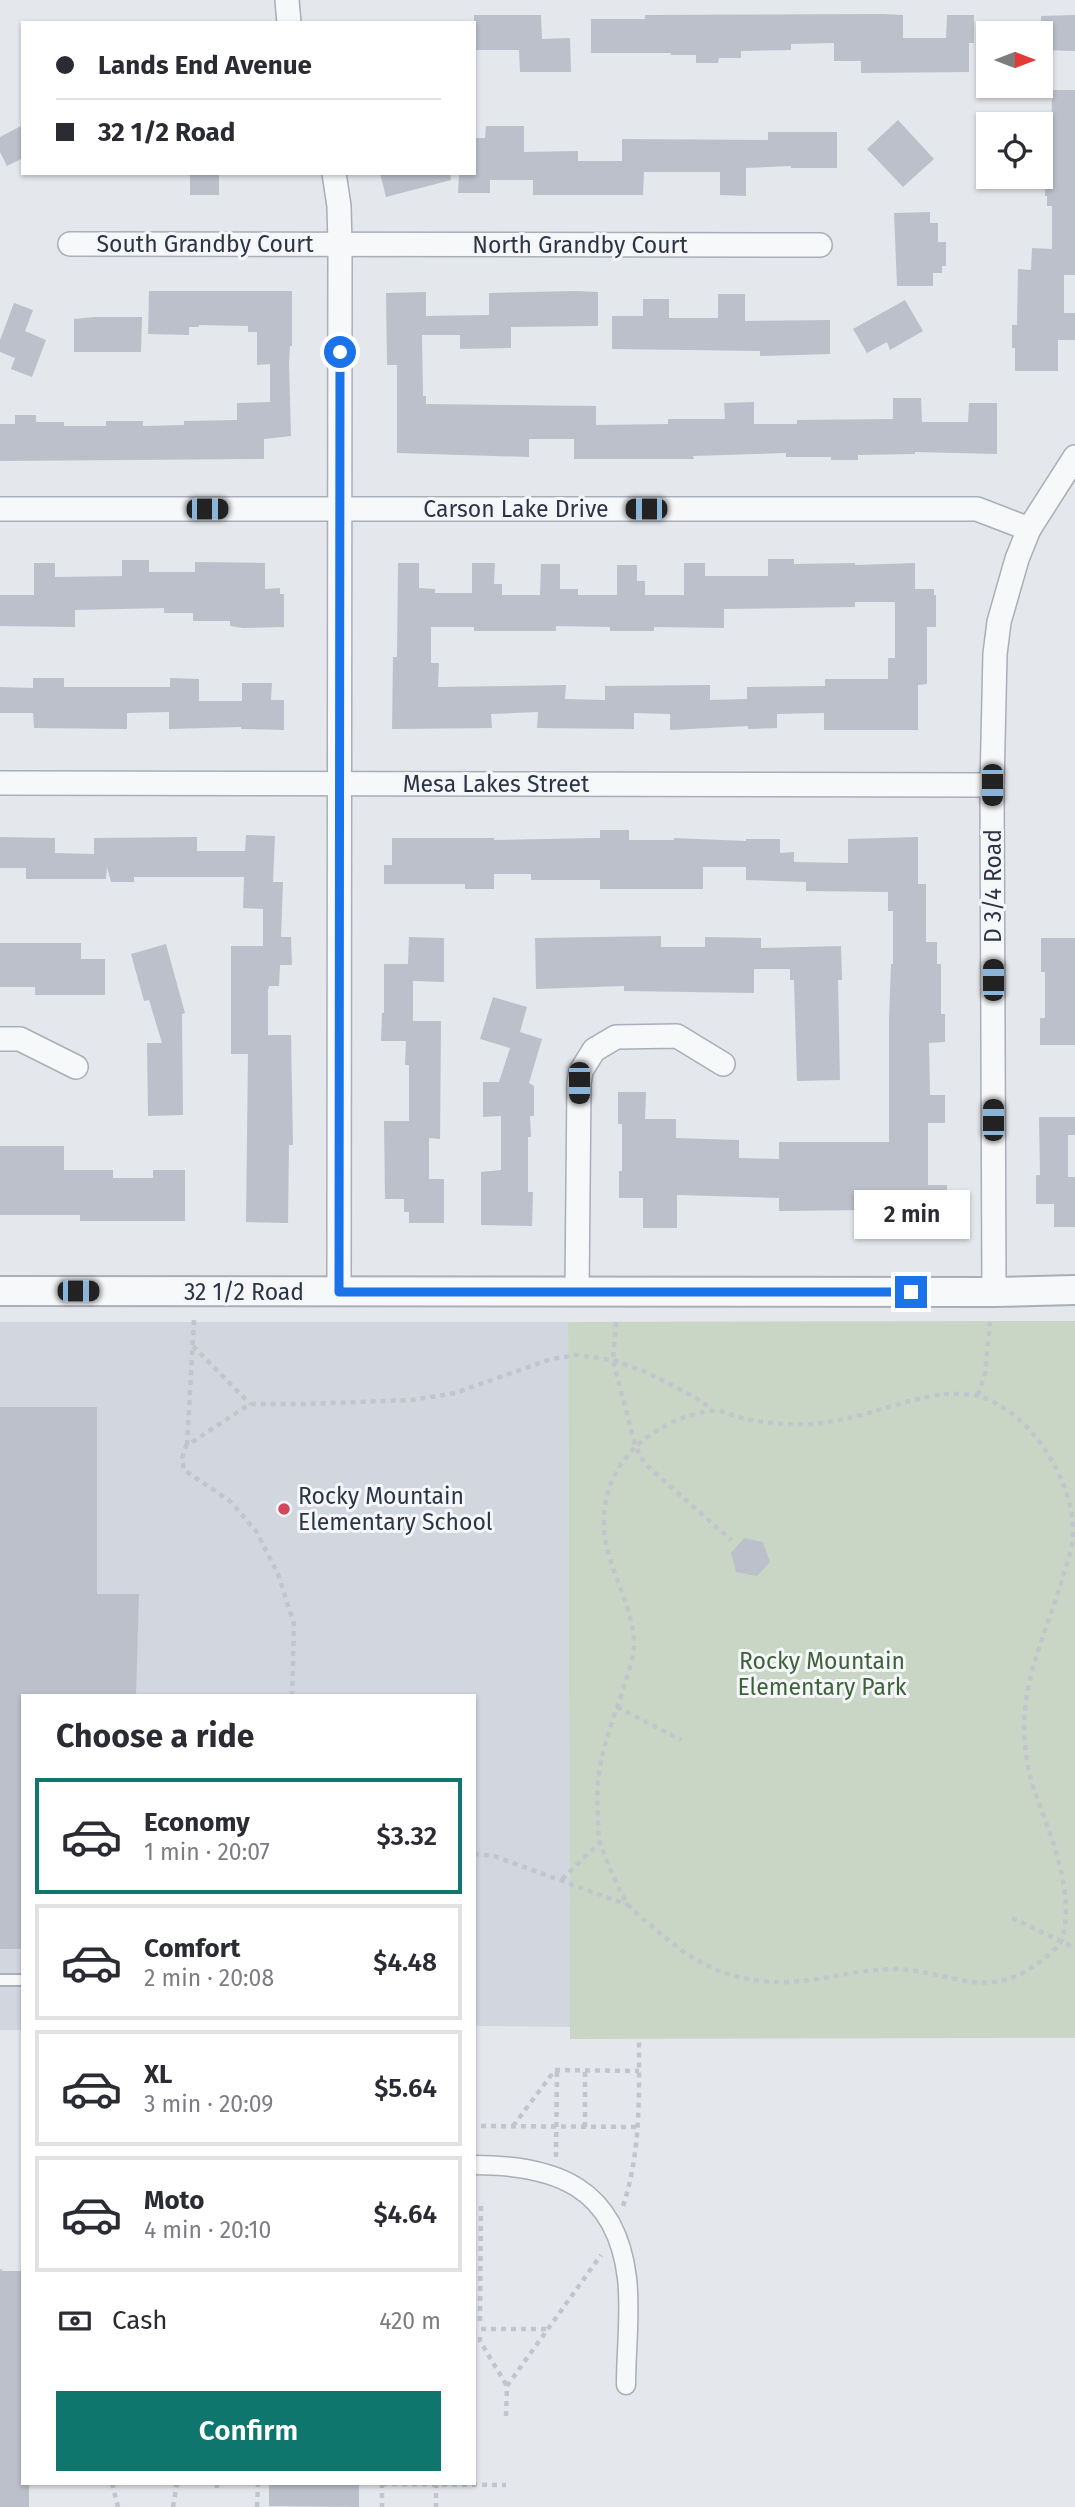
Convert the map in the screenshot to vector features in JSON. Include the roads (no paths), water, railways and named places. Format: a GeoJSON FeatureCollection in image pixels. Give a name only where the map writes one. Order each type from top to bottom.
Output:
{"type":"FeatureCollection","features":[{"type":"Feature","properties":{"kind":"street"},"geometry":{"type":"LineString","coordinates":[[287,0],[289,21]]}},
{"type":"Feature","properties":{"kind":"street"},"geometry":{"type":"LineString","coordinates":[[334,175],[339,206],[340,245],[339,1292]]}},
{"type":"Feature","properties":{"kind":"street","name":"South Grandby Court"},"geometry":{"type":"LineString","coordinates":[[71,244],[340,245]]}},
{"type":"Feature","properties":{"kind":"street","name":"North Grandby Court"},"geometry":{"type":"LineString","coordinates":[[340,245],[820,245]]}},
{"type":"Feature","properties":{"kind":"street","name":"D 3/4 Road"},"geometry":{"type":"LineString","coordinates":[[994,1292],[992,785],[995,654],[1007,589],[1029,529],[1075,457]]}},
{"type":"Feature","properties":{"kind":"street","name":"Carson Lake Drive"},"geometry":{"type":"LineString","coordinates":[[0,509],[977,509],[1029,529]]}},
{"type":"Feature","properties":{"kind":"street","name":"Mesa Lakes Street"},"geometry":{"type":"LineString","coordinates":[[0,783],[992,785]]}},
{"type":"Feature","properties":{"kind":"street"},"geometry":{"type":"LineString","coordinates":[[577,1292],[579,1083],[586,1059],[594,1050],[616,1037],[677,1036],[723,1064]]}},
{"type":"Feature","properties":{"kind":"street"},"geometry":{"type":"LineString","coordinates":[[0,1039],[20,1039],[76,1068]]}},
{"type":"Feature","properties":{"kind":"street","name":"32 1/2 Road"},"geometry":{"type":"LineString","coordinates":[[0,1291],[1075,1290]]}},
{"type":"Feature","properties":{"kind":"street"},"geometry":{"type":"LineString","coordinates":[[476,2165],[523,2167],[556,2175],[582,2188],[600,2207],[614,2230],[623,2256],[627,2280],[626,2385]]}},
{"type":"Feature","properties":{"kind":"lane"},"geometry":{"type":"LineString","coordinates":[[0,1980],[21,1980]]}},
{"type":"Feature","properties":{"kind":"place","name":"Rocky Mountain Elementary School"},"geometry":{"type":"Point","coordinates":[284,1509]}},
{"type":"Feature","properties":{"kind":"park label","name":"Rocky Mountain Elementary Park"},"geometry":{"type":"Point","coordinates":[822,1674]}}]}
